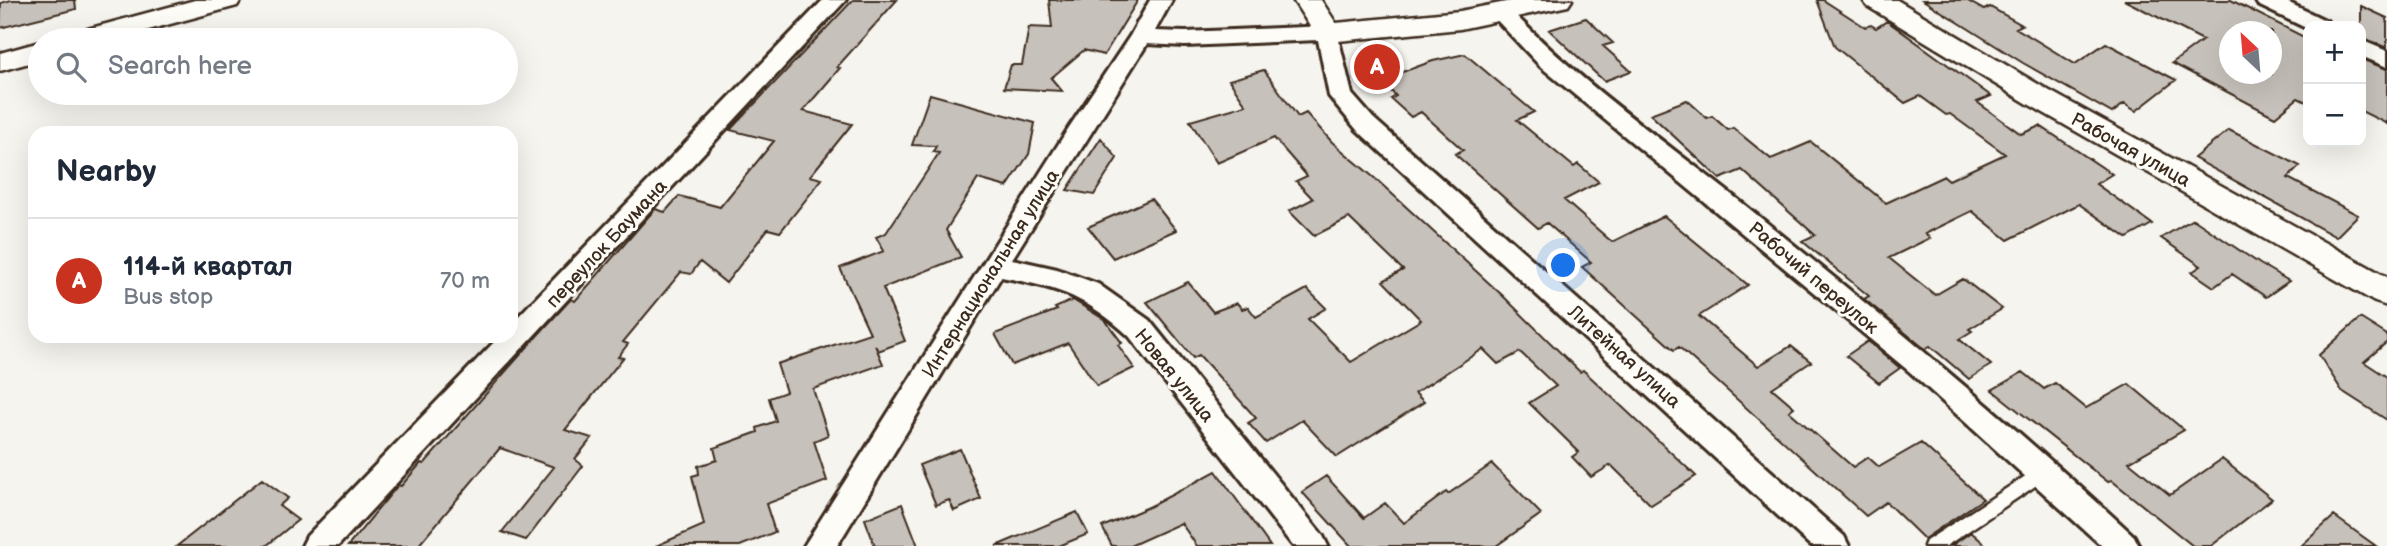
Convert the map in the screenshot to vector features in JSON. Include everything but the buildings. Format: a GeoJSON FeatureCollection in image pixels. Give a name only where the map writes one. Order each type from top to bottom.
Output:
{"type":"FeatureCollection","features":[{"type":"Feature","properties":{"kind":"street"},"geometry":{"type":"LineString","coordinates":[[123,28],[227,0]]}},
{"type":"Feature","properties":{"kind":"street","name":"переулок Баумана"},"geometry":{"type":"LineString","coordinates":[[518,335],[835,0]]}},
{"type":"Feature","properties":{"kind":"street","name":"Интернациональная улица"},"geometry":{"type":"LineString","coordinates":[[820,546],[1105,90],[1141,37],[1161,0]]}},
{"type":"Feature","properties":{"kind":"street"},"geometry":{"type":"LineString","coordinates":[[1307,0],[1328,33]]}},
{"type":"Feature","properties":{"kind":"street"},"geometry":{"type":"LineString","coordinates":[[1141,37],[1161,39],[1328,33],[1448,22],[1495,6],[1558,0]]}},
{"type":"Feature","properties":{"kind":"street","name":"Рабочая улица"},"geometry":{"type":"LineString","coordinates":[[1877,0],[2016,85],[2387,293]]}},
{"type":"Feature","properties":{"kind":"street"},"geometry":{"type":"LineString","coordinates":[[2266,0],[2309,21]]}},
{"type":"Feature","properties":{"kind":"street","name":"Рабочий переулок"},"geometry":{"type":"LineString","coordinates":[[1495,6],[1541,54],[1768,238],[2044,471],[2123,546]]}},
{"type":"Feature","properties":{"kind":"street","name":"Литейная улица"},"geometry":{"type":"LineString","coordinates":[[1328,33],[1341,96],[1365,124],[1833,546]]}},
{"type":"Feature","properties":{"kind":"street"},"geometry":{"type":"LineString","coordinates":[[2366,50],[2387,61]]}},
{"type":"Feature","properties":{"kind":"street"},"geometry":{"type":"LineString","coordinates":[[0,62],[28,54]]}},
{"type":"Feature","properties":{"kind":"street","name":"Новая улица"},"geometry":{"type":"LineString","coordinates":[[996,265],[1070,281],[1089,289],[1123,313],[1139,328],[1312,546]]}},
{"type":"Feature","properties":{"kind":"street","name":"переулок Баумана"},"geometry":{"type":"LineString","coordinates":[[318,546],[510,343]]}},
{"type":"Feature","properties":{"kind":"lane"},"geometry":{"type":"LineString","coordinates":[[1932,546],[2044,471]]}},
{"type":"Feature","properties":{"kind":"place","name":"114-й квартал"},"geometry":{"type":"Point","coordinates":[1377,67]}}]}
